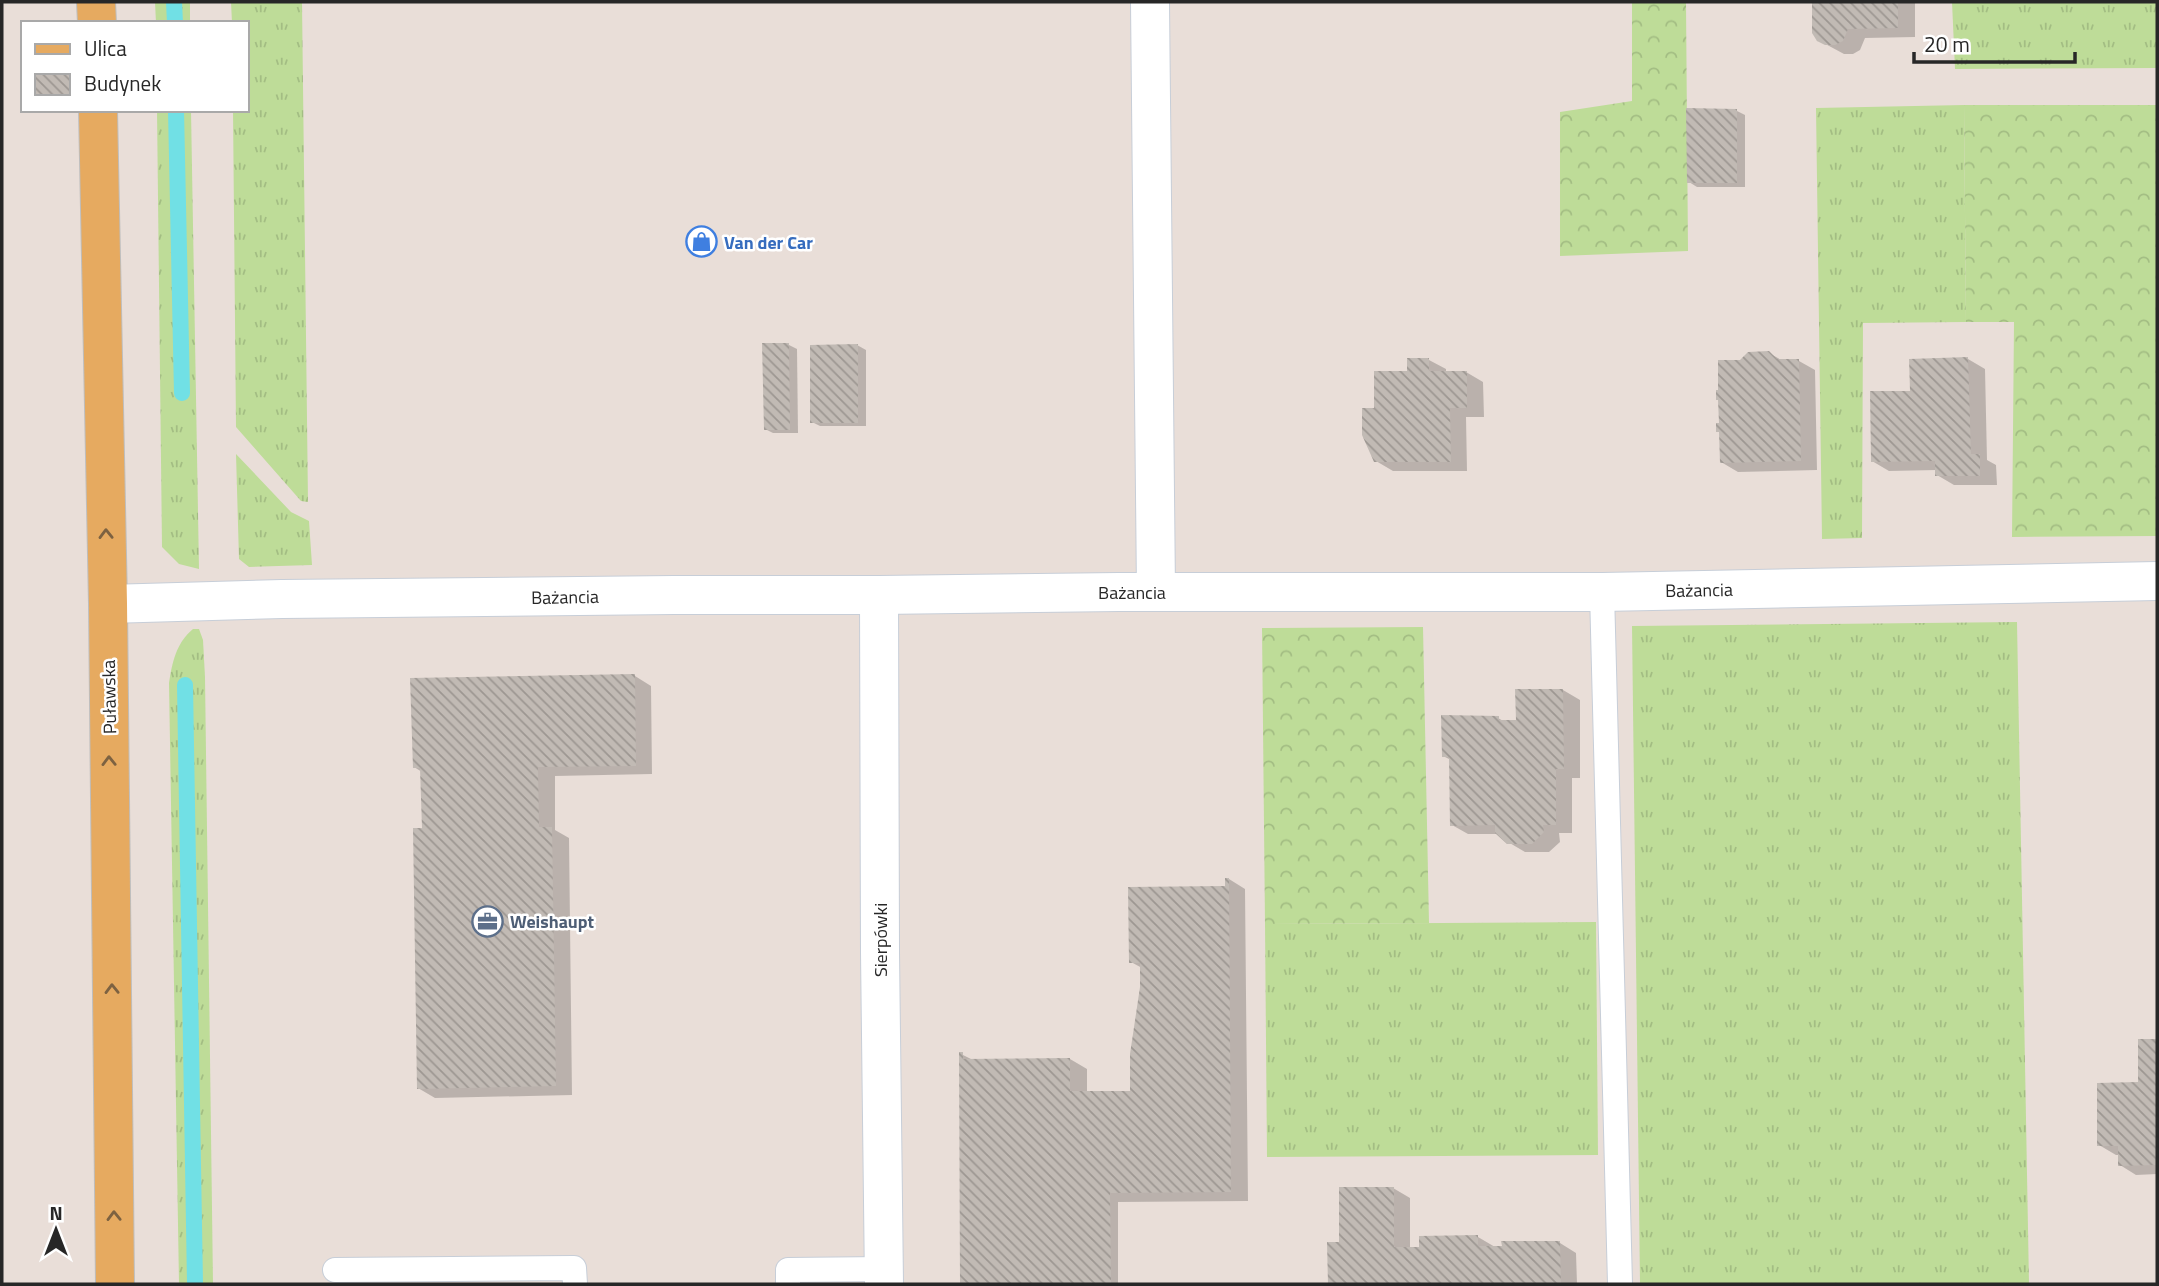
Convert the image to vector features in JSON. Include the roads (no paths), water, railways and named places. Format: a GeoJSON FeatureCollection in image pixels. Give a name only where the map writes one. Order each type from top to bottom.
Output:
{"type":"FeatureCollection","features":[{"type":"Feature","properties":{"kind":"main road"},"geometry":{"type":"LineString","coordinates":[[96,2],[97,21]]}},
{"type":"Feature","properties":{"kind":"main road","name":"Puławska"},"geometry":{"type":"LineString","coordinates":[[98,112],[108,604],[115,1284]]}},
{"type":"Feature","properties":{"kind":"street"},"geometry":{"type":"LineString","coordinates":[[1150,2],[1156,592]]}},
{"type":"Feature","properties":{"kind":"street","name":"Bażancia"},"geometry":{"type":"LineString","coordinates":[[108,604],[282,599],[1156,592],[1602,592],[2157,581]]}},
{"type":"Feature","properties":{"kind":"street","name":"Sierpówki"},"geometry":{"type":"LineString","coordinates":[[879,595],[884,1277]]}},
{"type":"Feature","properties":{"kind":"lane"},"geometry":{"type":"LineString","coordinates":[[1602,592],[1620,1284]]}},
{"type":"Feature","properties":{"kind":"lane"},"geometry":{"type":"LineString","coordinates":[[335,1270],[574,1268],[575,1284]]}},
{"type":"Feature","properties":{"kind":"lane"},"geometry":{"type":"LineString","coordinates":[[788,1284],[788,1270],[884,1277]]}},
{"type":"Feature","properties":{"kind":"waterway"},"geometry":{"type":"LineString","coordinates":[[174,2],[175,21]]}},
{"type":"Feature","properties":{"kind":"waterway"},"geometry":{"type":"LineString","coordinates":[[176,112],[182,393]]}},
{"type":"Feature","properties":{"kind":"waterway"},"geometry":{"type":"LineString","coordinates":[[185,685],[195,1284]]}},
{"type":"Feature","properties":{"kind":"place","name":"Van der Car"},"geometry":{"type":"Point","coordinates":[701,242]}},
{"type":"Feature","properties":{"kind":"place","name":"Weishaupt"},"geometry":{"type":"Point","coordinates":[487,921]}}]}
